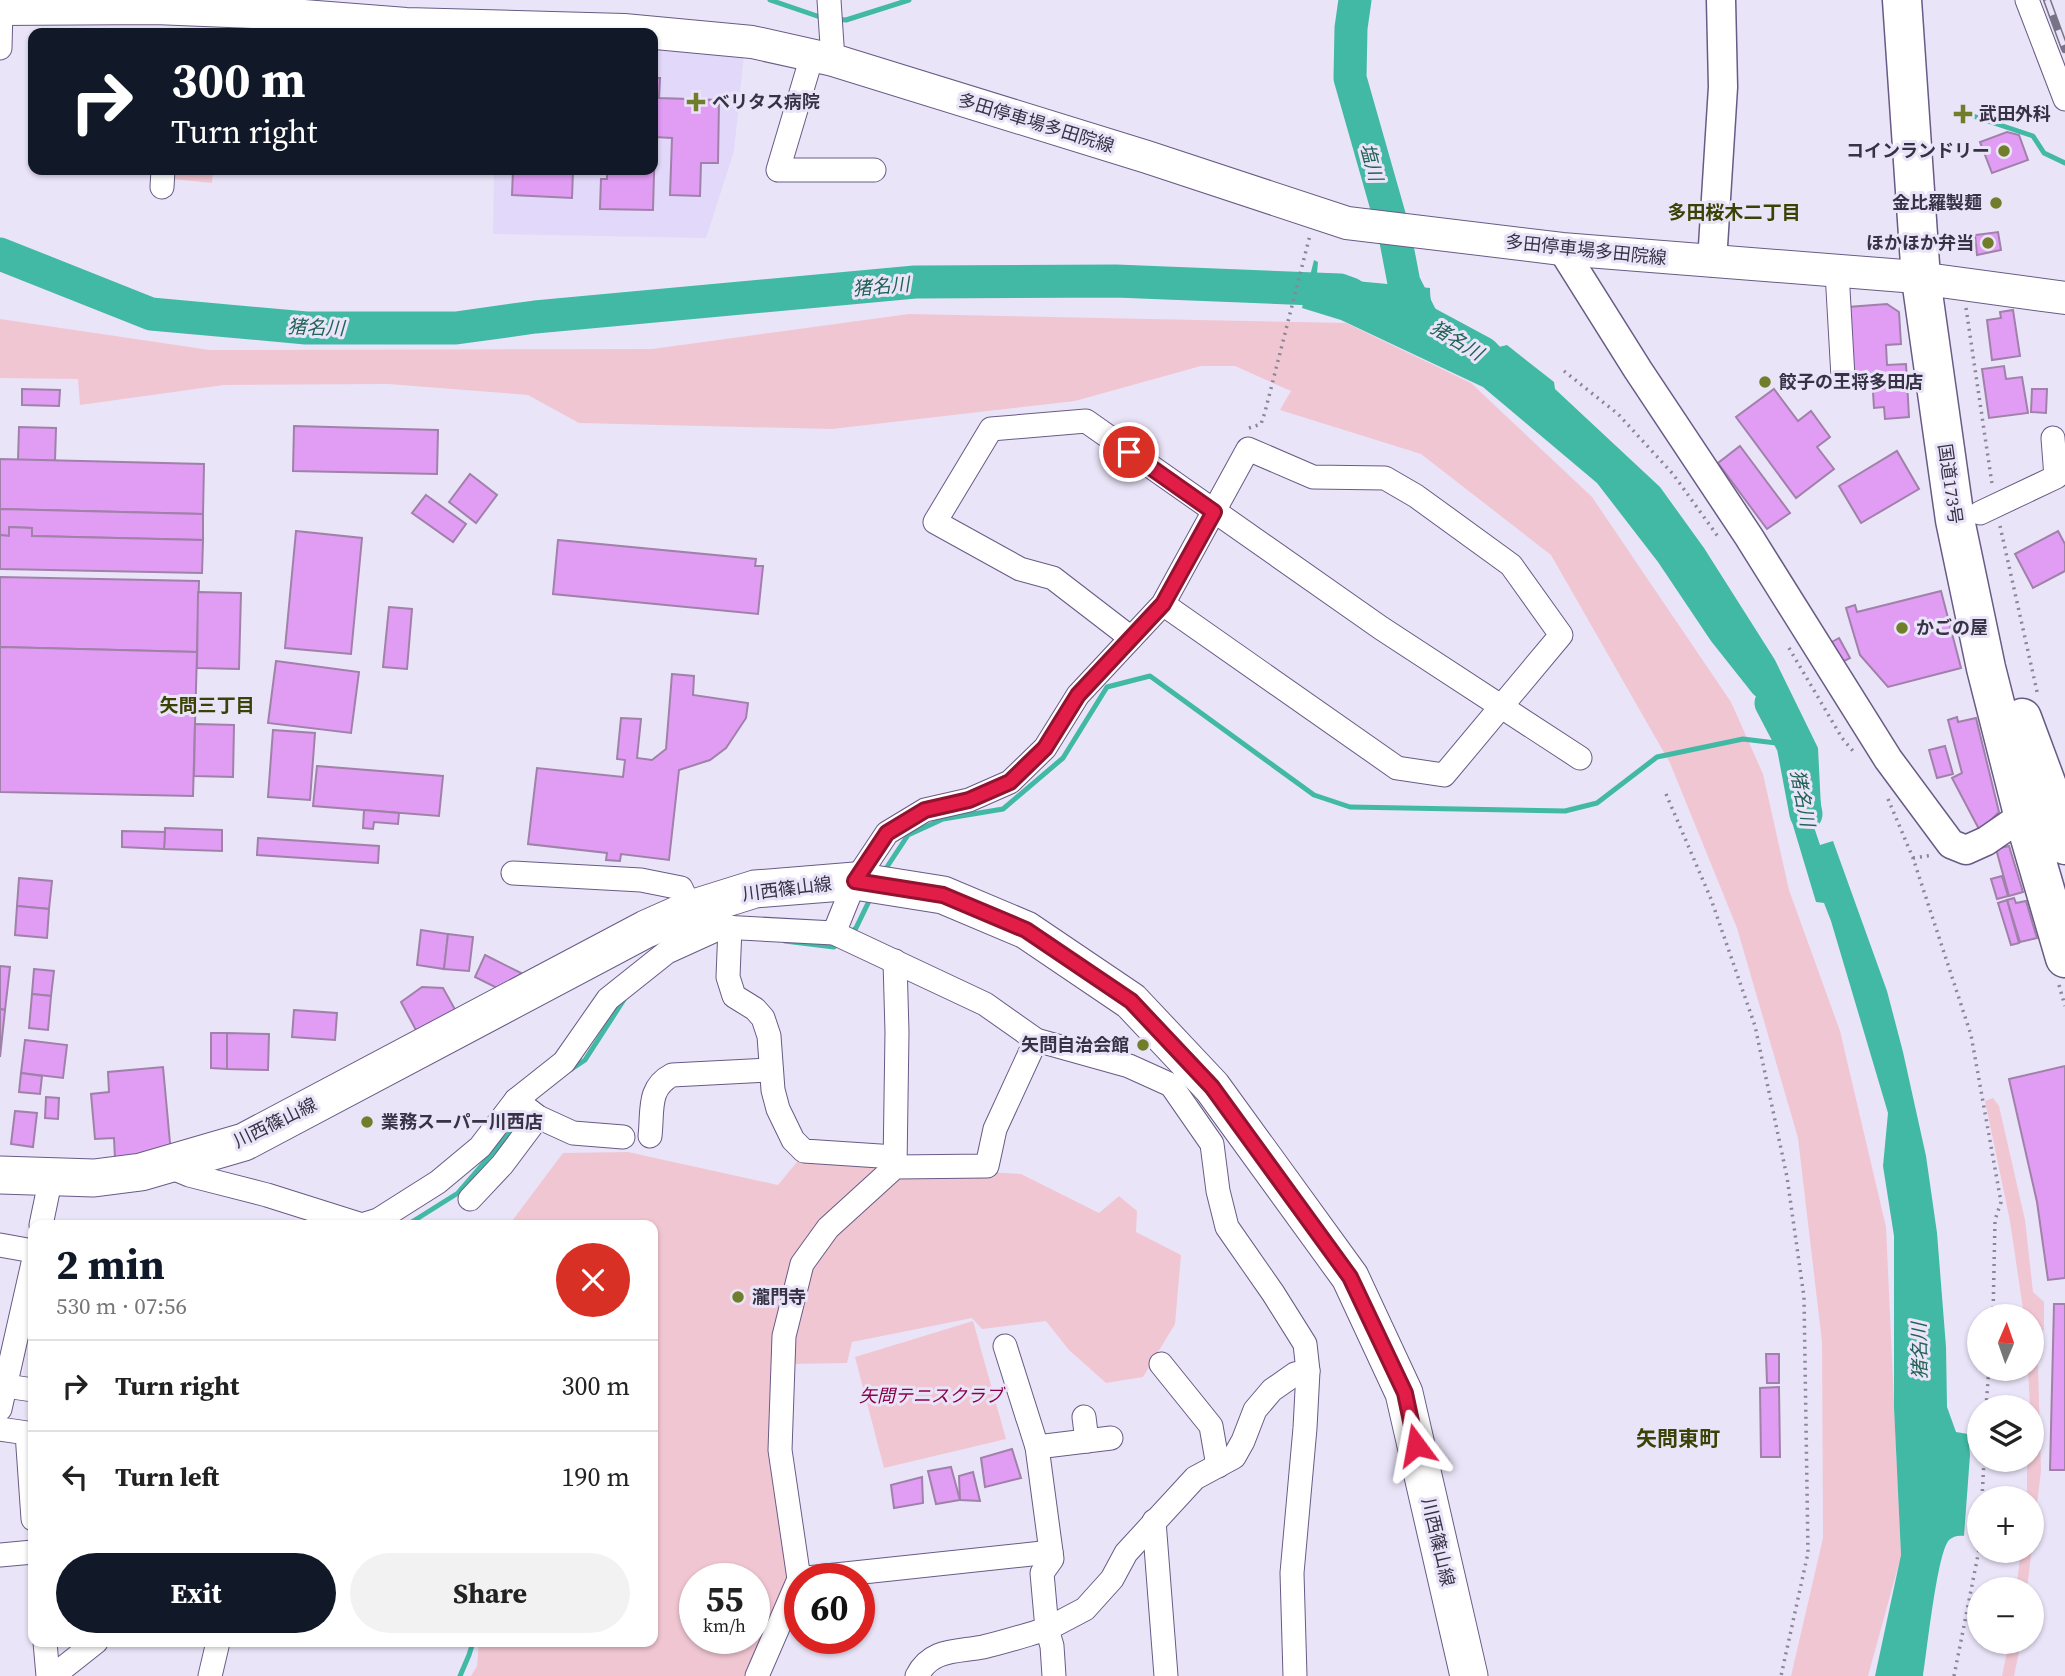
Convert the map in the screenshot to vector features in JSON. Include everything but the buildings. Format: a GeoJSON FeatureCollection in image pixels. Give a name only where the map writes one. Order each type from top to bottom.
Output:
{"type":"FeatureCollection","features":[{"type":"Feature","properties":{"kind":"highway","name":"国道173号"},"geometry":{"type":"LineString","coordinates":[[1902,0],[1934,280],[1955,520],[1986,668],[2047,799],[2065,845]]}},
{"type":"Feature","properties":{"kind":"highway","name":"国道173号"},"geometry":{"type":"LineString","coordinates":[[1920,0],[1935,213],[1934,280],[1961,405],[2010,681],[2047,799],[2065,957]]}},
{"type":"Feature","properties":{"kind":"main road","name":"多田停車場多田院線"},"geometry":{"type":"LineString","coordinates":[[1,9],[155,4],[253,22],[551,28]]}},
{"type":"Feature","properties":{"kind":"main road","name":"多田停車場多田院線"},"geometry":{"type":"LineString","coordinates":[[658,33],[751,42],[823,58],[1147,157],[1348,223],[1562,249],[1934,280],[2065,298]]}},
{"type":"Feature","properties":{"kind":"main road","name":"川西篠山線"},"geometry":{"type":"LineString","coordinates":[[0,1175],[94,1178],[141,1172],[244,1142],[646,929],[691,909],[755,890],[855,881],[943,895],[1026,930],[1131,1001],[1212,1087],[1350,1277],[1405,1393],[1469,1676]]}},
{"type":"Feature","properties":{"kind":"street"},"geometry":{"type":"LineString","coordinates":[[829,0],[823,58],[778,170],[874,170]]}},
{"type":"Feature","properties":{"kind":"street"},"geometry":{"type":"LineString","coordinates":[[1712,262],[1723,87],[1721,0]]}},
{"type":"Feature","properties":{"kind":"street"},"geometry":{"type":"LineString","coordinates":[[2027,0],[2058,63],[2065,99]]}},
{"type":"Feature","properties":{"kind":"street"},"geometry":{"type":"LineString","coordinates":[[0,48],[1,9]]}},
{"type":"Feature","properties":{"kind":"street"},"geometry":{"type":"LineString","coordinates":[[1562,249],[1638,370],[1749,537],[1888,759],[1951,844],[1966,850],[1986,841],[2047,799]]}},
{"type":"Feature","properties":{"kind":"street"},"geometry":{"type":"LineString","coordinates":[[1837,272],[1843,377]]}},
{"type":"Feature","properties":{"kind":"street"},"geometry":{"type":"LineString","coordinates":[[1131,638],[1053,578],[1020,569],[935,522],[991,429],[1086,421],[1381,628],[1580,758]]}},
{"type":"Feature","properties":{"kind":"street"},"geometry":{"type":"LineString","coordinates":[[1980,513],[2056,477],[2053,438]]}},
{"type":"Feature","properties":{"kind":"street"},"geometry":{"type":"LineString","coordinates":[[834,933],[855,881],[887,833],[925,810],[969,800],[1010,782],[1045,748],[1078,695],[1163,604],[1248,449],[1313,477],[1385,478],[1416,496],[1511,565],[1561,635],[1444,775],[1397,768],[1163,604]]}},
{"type":"Feature","properties":{"kind":"street"},"geometry":{"type":"LineString","coordinates":[[513,873],[654,883],[681,888],[691,909]]}},
{"type":"Feature","properties":{"kind":"street"},"geometry":{"type":"LineString","coordinates":[[378,1220],[439,1182],[480,1147],[516,1100],[564,1062],[608,999],[667,952],[722,927],[834,933],[985,1004],[1036,1040],[1129,1066],[1171,1085],[1212,1144],[1218,1191],[1227,1227],[1305,1344],[1308,1371],[1292,1573],[1295,1676]]}},
{"type":"Feature","properties":{"kind":"street"},"geometry":{"type":"LineString","coordinates":[[730,927],[728,977],[734,996],[755,1009],[763,1018],[769,1036],[772,1090],[793,1140],[804,1151],[895,1162],[987,1166],[995,1129],[1036,1040]]}},
{"type":"Feature","properties":{"kind":"street"},"geometry":{"type":"LineString","coordinates":[[797,1563],[780,1450],[784,1336],[802,1264],[828,1228],[895,1162],[895,961]]}},
{"type":"Feature","properties":{"kind":"street"},"geometry":{"type":"LineString","coordinates":[[650,1136],[655,1089],[662,1080],[672,1075],[771,1070]]}},
{"type":"Feature","properties":{"kind":"street"},"geometry":{"type":"LineString","coordinates":[[516,1100],[538,1117],[573,1133],[623,1137]]}},
{"type":"Feature","properties":{"kind":"street"},"geometry":{"type":"LineString","coordinates":[[470,1199],[502,1165],[538,1117]]}},
{"type":"Feature","properties":{"kind":"street"},"geometry":{"type":"LineString","coordinates":[[164,1165],[189,1175],[267,1195],[346,1220]]}},
{"type":"Feature","properties":{"kind":"street"},"geometry":{"type":"LineString","coordinates":[[42,1220],[51,1177]]}},
{"type":"Feature","properties":{"kind":"street"},"geometry":{"type":"LineString","coordinates":[[0,1245],[28,1250]]}},
{"type":"Feature","properties":{"kind":"street"},"geometry":{"type":"LineString","coordinates":[[0,1409],[6,1386],[6,1347],[28,1279]]}},
{"type":"Feature","properties":{"kind":"street"},"geometry":{"type":"LineString","coordinates":[[1028,1419],[1005,1346],[1037,1447],[1052,1559],[1042,1573],[1054,1676]]}},
{"type":"Feature","properties":{"kind":"street"},"geometry":{"type":"LineString","coordinates":[[1161,1364],[1212,1426],[1218,1466]]}},
{"type":"Feature","properties":{"kind":"street"},"geometry":{"type":"LineString","coordinates":[[917,1676],[922,1666],[948,1650],[982,1647],[1047,1629],[1086,1609],[1112,1579],[1126,1553],[1195,1478],[1234,1457],[1244,1441],[1255,1410],[1272,1390],[1295,1374],[1308,1371]]}},
{"type":"Feature","properties":{"kind":"street"},"geometry":{"type":"LineString","coordinates":[[6,1386],[28,1389]]}},
{"type":"Feature","properties":{"kind":"street"},"geometry":{"type":"LineString","coordinates":[[1084,1417],[1087,1441]]}},
{"type":"Feature","properties":{"kind":"street"},"geometry":{"type":"LineString","coordinates":[[0,1429],[27,1433],[28,1445]]}},
{"type":"Feature","properties":{"kind":"street"},"geometry":{"type":"LineString","coordinates":[[1037,1447],[1111,1438]]}},
{"type":"Feature","properties":{"kind":"street"},"geometry":{"type":"LineString","coordinates":[[1154,1521],[1166,1676]]}},
{"type":"Feature","properties":{"kind":"street"},"geometry":{"type":"LineString","coordinates":[[0,1555],[28,1552]]}},
{"type":"Feature","properties":{"kind":"street"},"geometry":{"type":"LineString","coordinates":[[875,1571],[1051,1552]]}},
{"type":"Feature","properties":{"kind":"street"},"geometry":{"type":"LineString","coordinates":[[757,1676],[784,1614]]}},
{"type":"Feature","properties":{"kind":"street"},"geometry":{"type":"LineString","coordinates":[[46,1647],[50,1676],[89,1647]]}},
{"type":"Feature","properties":{"kind":"street"},"geometry":{"type":"LineString","coordinates":[[210,1676],[217,1647]]}},
{"type":"Feature","properties":{"kind":"path"},"geometry":{"type":"LineString","coordinates":[[1265,412],[1308,240]]}},
{"type":"Feature","properties":{"kind":"path"},"geometry":{"type":"LineString","coordinates":[[1564,371],[1618,414],[1673,474],[1721,540]]}},
{"type":"Feature","properties":{"kind":"path"},"geometry":{"type":"LineString","coordinates":[[1783,639],[1842,738],[1857,755]]}},
{"type":"Feature","properties":{"kind":"path"},"geometry":{"type":"LineString","coordinates":[[1884,792],[1913,858],[1971,1035],[2001,1202],[1995,1220],[1993,1304]]}},
{"type":"Feature","properties":{"kind":"path"},"geometry":{"type":"LineString","coordinates":[[1666,794],[1711,899],[1755,1026],[1787,1177],[1804,1297],[1808,1553],[1781,1676]]}},
{"type":"Feature","properties":{"kind":"path"},"geometry":{"type":"LineString","coordinates":[[1954,1676],[1976,1563]]}},
{"type":"Feature","properties":{"kind":"shaded area","name":"ベリタス病院"},"geometry":{"type":"Polygon","coordinates":[[[658,49],[744,54],[734,151],[706,238],[493,234],[494,175],[658,175],[658,49]]]}},
{"type":"Feature","properties":{"kind":"green space"},"geometry":{"type":"Polygon","coordinates":[[[172,175],[213,175],[212,183],[172,179],[172,175]]]}},
{"type":"Feature","properties":{"kind":"green space"},"geometry":{"type":"Polygon","coordinates":[[[909,314],[1346,323],[1471,383],[1592,497],[1731,702],[1763,774],[1789,890],[1840,1031],[1886,1227],[1901,1556],[1868,1676],[1791,1676],[1823,1538],[1822,1342],[1798,1138],[1737,928],[1670,763],[1551,555],[1421,454],[1280,410],[1291,391],[1235,366],[1201,366],[1075,401],[832,429],[579,423],[528,395],[388,384],[224,385],[80,405],[78,379],[0,378],[0,319],[210,350],[652,349],[909,314]]]}},
{"type":"Feature","properties":{"kind":"green space"},"geometry":{"type":"Polygon","coordinates":[[[1993,1098],[1999,1106],[2025,1220],[2033,1292],[2044,1304],[2022,1304],[2010,1221],[1985,1101],[1993,1098]]]}},
{"type":"Feature","properties":{"kind":"green space"},"geometry":{"type":"Polygon","coordinates":[[[628,1152],[778,1185],[797,1162],[1021,1174],[1099,1213],[1119,1196],[1137,1211],[1136,1232],[1181,1255],[1175,1324],[1143,1377],[1106,1383],[1069,1350],[1046,1321],[982,1329],[972,1318],[852,1342],[847,1363],[791,1364],[775,1408],[793,1563],[784,1563],[784,1606],[770,1640],[770,1563],[679,1563],[679,1654],[764,1654],[755,1676],[471,1676],[477,1666],[479,1647],[658,1647],[658,1220],[513,1220],[563,1153],[628,1152]]]}},
{"type":"Feature","properties":{"kind":"green space","name":"矢問テニスクラブ"},"geometry":{"type":"Polygon","coordinates":[[[973,1321],[1006,1439],[884,1468],[855,1357],[973,1321]]]}},
{"type":"Feature","properties":{"kind":"green space"},"geometry":{"type":"Polygon","coordinates":[[[2029,1381],[2038,1381],[2039,1395],[2029,1395],[2029,1381]]]}},
{"type":"Feature","properties":{"kind":"green space"},"geometry":{"type":"Polygon","coordinates":[[[2027,1472],[2041,1472],[2039,1486],[2027,1486],[2027,1472]]]}},
{"type":"Feature","properties":{"kind":"green space"},"geometry":{"type":"Polygon","coordinates":[[[2019,1563],[2030,1563],[2029,1577],[2018,1577],[2019,1563]]]}},
{"type":"Feature","properties":{"kind":"green space"},"geometry":{"type":"Polygon","coordinates":[[[2007,1654],[2019,1654],[2014,1676],[2002,1676],[2007,1654]]]}},
{"type":"Feature","properties":{"kind":"water"},"geometry":{"type":"Polygon","coordinates":[[[1314,260],[1318,262],[1317,273],[1345,275],[1345,280],[1430,288],[1434,311],[1458,337],[1456,345],[1468,349],[1476,345],[1488,350],[1495,344],[1499,347],[1507,345],[1554,382],[1555,389],[1660,487],[1704,548],[1775,660],[1818,748],[1821,808],[1809,812],[1820,845],[1833,841],[1887,991],[1903,1052],[1926,1156],[1937,1233],[1946,1347],[1947,1407],[1956,1432],[1967,1434],[1969,1472],[1964,1536],[1949,1540],[1940,1563],[1923,1676],[1875,1676],[1901,1555],[1894,1407],[1894,1236],[1883,1166],[1888,1113],[1831,921],[1824,903],[1816,902],[1789,812],[1793,784],[1802,758],[1765,704],[1753,694],[1711,641],[1658,562],[1597,483],[1483,387],[1341,320],[1302,308],[1314,260]]]}},
{"type":"Feature","properties":{"kind":"waterway"},"geometry":{"type":"LineString","coordinates":[[770,0],[823,18]]}},
{"type":"Feature","properties":{"kind":"waterway"},"geometry":{"type":"LineString","coordinates":[[837,19],[846,20],[909,0]]}},
{"type":"Feature","properties":{"kind":"waterway","name":"塩川"},"geometry":{"type":"LineString","coordinates":[[1355,0],[1351,28],[1350,78],[1395,236],[1404,283],[1422,319]]}},
{"type":"Feature","properties":{"kind":"waterway"},"geometry":{"type":"LineString","coordinates":[[1967,114],[2033,136],[2044,153],[2065,163]]}},
{"type":"Feature","properties":{"kind":"waterway","name":"猪名川"},"geometry":{"type":"LineString","coordinates":[[0,254],[151,314],[306,328],[456,328],[535,317],[915,282],[1116,281],[1340,290],[1351,294]]}},
{"type":"Feature","properties":{"kind":"waterway","name":"猪名川"},"geometry":{"type":"LineString","coordinates":[[1418,318],[1483,353],[1506,377]]}},
{"type":"Feature","properties":{"kind":"waterway"},"geometry":{"type":"LineString","coordinates":[[883,873],[908,835],[943,819],[1003,809],[1063,758],[1107,687],[1150,676],[1314,795],[1350,807],[1565,811],[1597,803],[1657,757],[1743,739],[1793,745]]}},
{"type":"Feature","properties":{"kind":"waterway","name":"猪名川"},"geometry":{"type":"LineString","coordinates":[[1771,703],[1793,745],[1806,814]]}},
{"type":"Feature","properties":{"kind":"waterway"},"geometry":{"type":"LineString","coordinates":[[849,934],[856,928],[871,897]]}},
{"type":"Feature","properties":{"kind":"waterway"},"geometry":{"type":"LineString","coordinates":[[785,941],[834,947],[839,942]]}},
{"type":"Feature","properties":{"kind":"waterway"},"geometry":{"type":"LineString","coordinates":[[570,1070],[585,1060],[625,998]]}},
{"type":"Feature","properties":{"kind":"waterway"},"geometry":{"type":"LineString","coordinates":[[415,1220],[458,1193],[522,1119]]}},
{"type":"Feature","properties":{"kind":"waterway"},"geometry":{"type":"LineString","coordinates":[[460,1676],[471,1647]]}},
{"type":"Feature","properties":{"kind":"railway"},"geometry":{"type":"LineString","coordinates":[[2047,0],[2065,49]]}},
{"type":"Feature","properties":{"kind":"place","name":"ベリタス病院"},"geometry":{"type":"Point","coordinates":[696,102]}},
{"type":"Feature","properties":{"kind":"place","name":"武田外科"},"geometry":{"type":"Point","coordinates":[1963,114]}},
{"type":"Feature","properties":{"kind":"place","name":"コインランドリー"},"geometry":{"type":"Point","coordinates":[2004,151]}},
{"type":"Feature","properties":{"kind":"place","name":"金比羅製麺"},"geometry":{"type":"Point","coordinates":[1996,203]}},
{"type":"Feature","properties":{"kind":"place","name":"ほかほか弁当"},"geometry":{"type":"Point","coordinates":[1988,243]}},
{"type":"Feature","properties":{"kind":"place","name":"餃子の王将多田店"},"geometry":{"type":"Point","coordinates":[1765,382]}},
{"type":"Feature","properties":{"kind":"place","name":"かごの屋"},"geometry":{"type":"Point","coordinates":[1902,628]}},
{"type":"Feature","properties":{"kind":"place","name":"矢問自治会館"},"geometry":{"type":"Point","coordinates":[1143,1045]}},
{"type":"Feature","properties":{"kind":"place","name":"業務スーパー川西店"},"geometry":{"type":"Point","coordinates":[367,1122]}},
{"type":"Feature","properties":{"kind":"place","name":"瀧門寺"},"geometry":{"type":"Point","coordinates":[738,1297]}},
{"type":"Feature","properties":{"kind":"district","name":"多田桜木二丁目"},"geometry":{"type":"Point","coordinates":[1734,212]}},
{"type":"Feature","properties":{"kind":"district","name":"矢問三丁目"},"geometry":{"type":"Point","coordinates":[207,705]}},
{"type":"Feature","properties":{"kind":"district","name":"矢問東町"},"geometry":{"type":"Point","coordinates":[1678,1439]}},
{"type":"Feature","properties":{"kind":"route"},"geometry":{"type":"LineString","coordinates":[[1129,452],[1214,512],[1163,604],[1078,695],[1045,748],[1010,782],[969,800],[925,810],[887,833],[855,881],[943,895],[1026,930],[1131,1001],[1212,1087],[1350,1277],[1405,1393],[1416,1445]]}}]}
